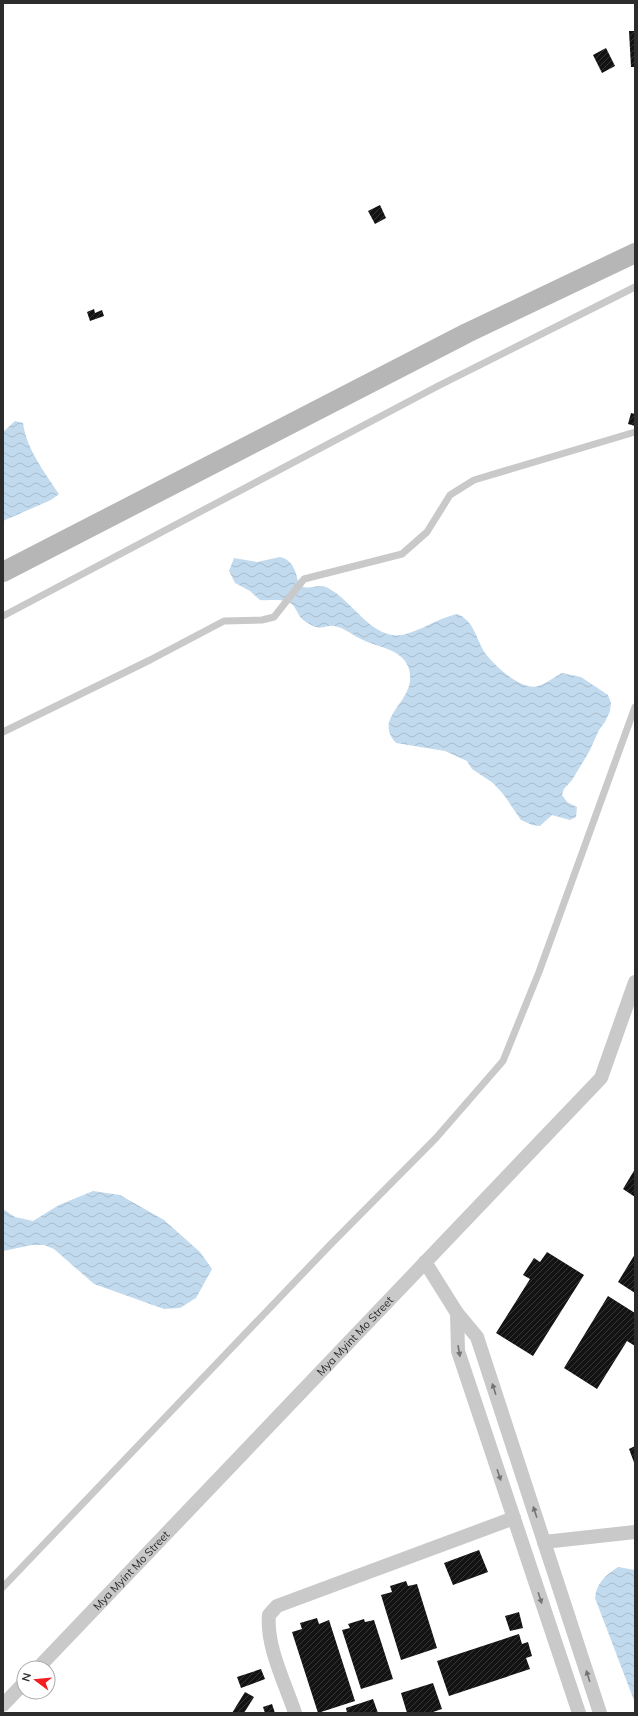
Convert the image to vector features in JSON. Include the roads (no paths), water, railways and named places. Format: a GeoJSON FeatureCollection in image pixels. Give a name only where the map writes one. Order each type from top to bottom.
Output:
{"type":"FeatureCollection","features":[{"type":"Feature","properties":{"kind":"main road"},"geometry":{"type":"LineString","coordinates":[[3,572],[467,333],[635,253]]}},
{"type":"Feature","properties":{"kind":"street","name":"Mya Myint Mo Street"},"geometry":{"type":"LineString","coordinates":[[46,1660],[600,1078],[635,982]]}},
{"type":"Feature","properties":{"kind":"street"},"geometry":{"type":"LineString","coordinates":[[426,1262],[457,1313],[477,1336],[600,1713]]}},
{"type":"Feature","properties":{"kind":"street"},"geometry":{"type":"LineString","coordinates":[[457,1313],[458,1351],[579,1713]]}},
{"type":"Feature","properties":{"kind":"street"},"geometry":{"type":"LineString","coordinates":[[295,1713],[272,1645],[268,1624],[269,1614],[277,1606],[514,1518]]}},
{"type":"Feature","properties":{"kind":"street"},"geometry":{"type":"LineString","coordinates":[[544,1542],[635,1532]]}},
{"type":"Feature","properties":{"kind":"street"},"geometry":{"type":"LineString","coordinates":[[3,1705],[16,1691]]}},
{"type":"Feature","properties":{"kind":"lane"},"geometry":{"type":"LineString","coordinates":[[3,616],[431,390],[635,287]]}},
{"type":"Feature","properties":{"kind":"lane"},"geometry":{"type":"LineString","coordinates":[[3,732],[150,660],[224,621],[262,620],[274,617],[304,580],[402,554],[427,532],[450,495],[474,480],[635,432]]}},
{"type":"Feature","properties":{"kind":"lane"},"geometry":{"type":"LineString","coordinates":[[3,1587],[308,1267],[436,1138],[503,1061],[539,972],[635,707]]}},
{"type":"Feature","properties":{"kind":"water"},"geometry":{"type":"Polygon","coordinates":[[[15,421],[23,423],[32,451],[59,494],[51,500],[3,521],[3,432],[15,421]]]}},
{"type":"Feature","properties":{"kind":"water"},"geometry":{"type":"Polygon","coordinates":[[[280,557],[288,561],[294,568],[299,585],[307,588],[324,586],[328,588],[337,594],[363,618],[381,631],[391,635],[402,635],[416,631],[443,618],[457,614],[463,617],[471,625],[482,648],[489,658],[508,676],[516,681],[531,687],[538,686],[562,673],[581,677],[608,695],[611,703],[610,711],[605,722],[599,730],[589,752],[572,780],[564,789],[562,795],[567,802],[577,807],[576,817],[570,820],[552,815],[540,826],[532,825],[521,820],[504,795],[493,783],[472,769],[467,761],[445,751],[396,743],[390,733],[389,724],[407,691],[410,681],[409,669],[406,662],[394,652],[365,641],[341,628],[332,626],[312,626],[301,618],[293,605],[287,601],[260,600],[250,591],[235,583],[229,571],[234,558],[257,562],[280,557]]]}},
{"type":"Feature","properties":{"kind":"water"},"geometry":{"type":"Polygon","coordinates":[[[93,1191],[120,1195],[164,1220],[200,1252],[212,1269],[196,1298],[180,1308],[164,1309],[94,1284],[54,1249],[44,1245],[32,1245],[3,1251],[3,1209],[15,1217],[33,1221],[59,1205],[93,1191]]]}},
{"type":"Feature","properties":{"kind":"water"},"geometry":{"type":"Polygon","coordinates":[[[618,1567],[635,1570],[635,1703],[595,1598],[597,1588],[602,1580],[618,1567]]]}}]}
